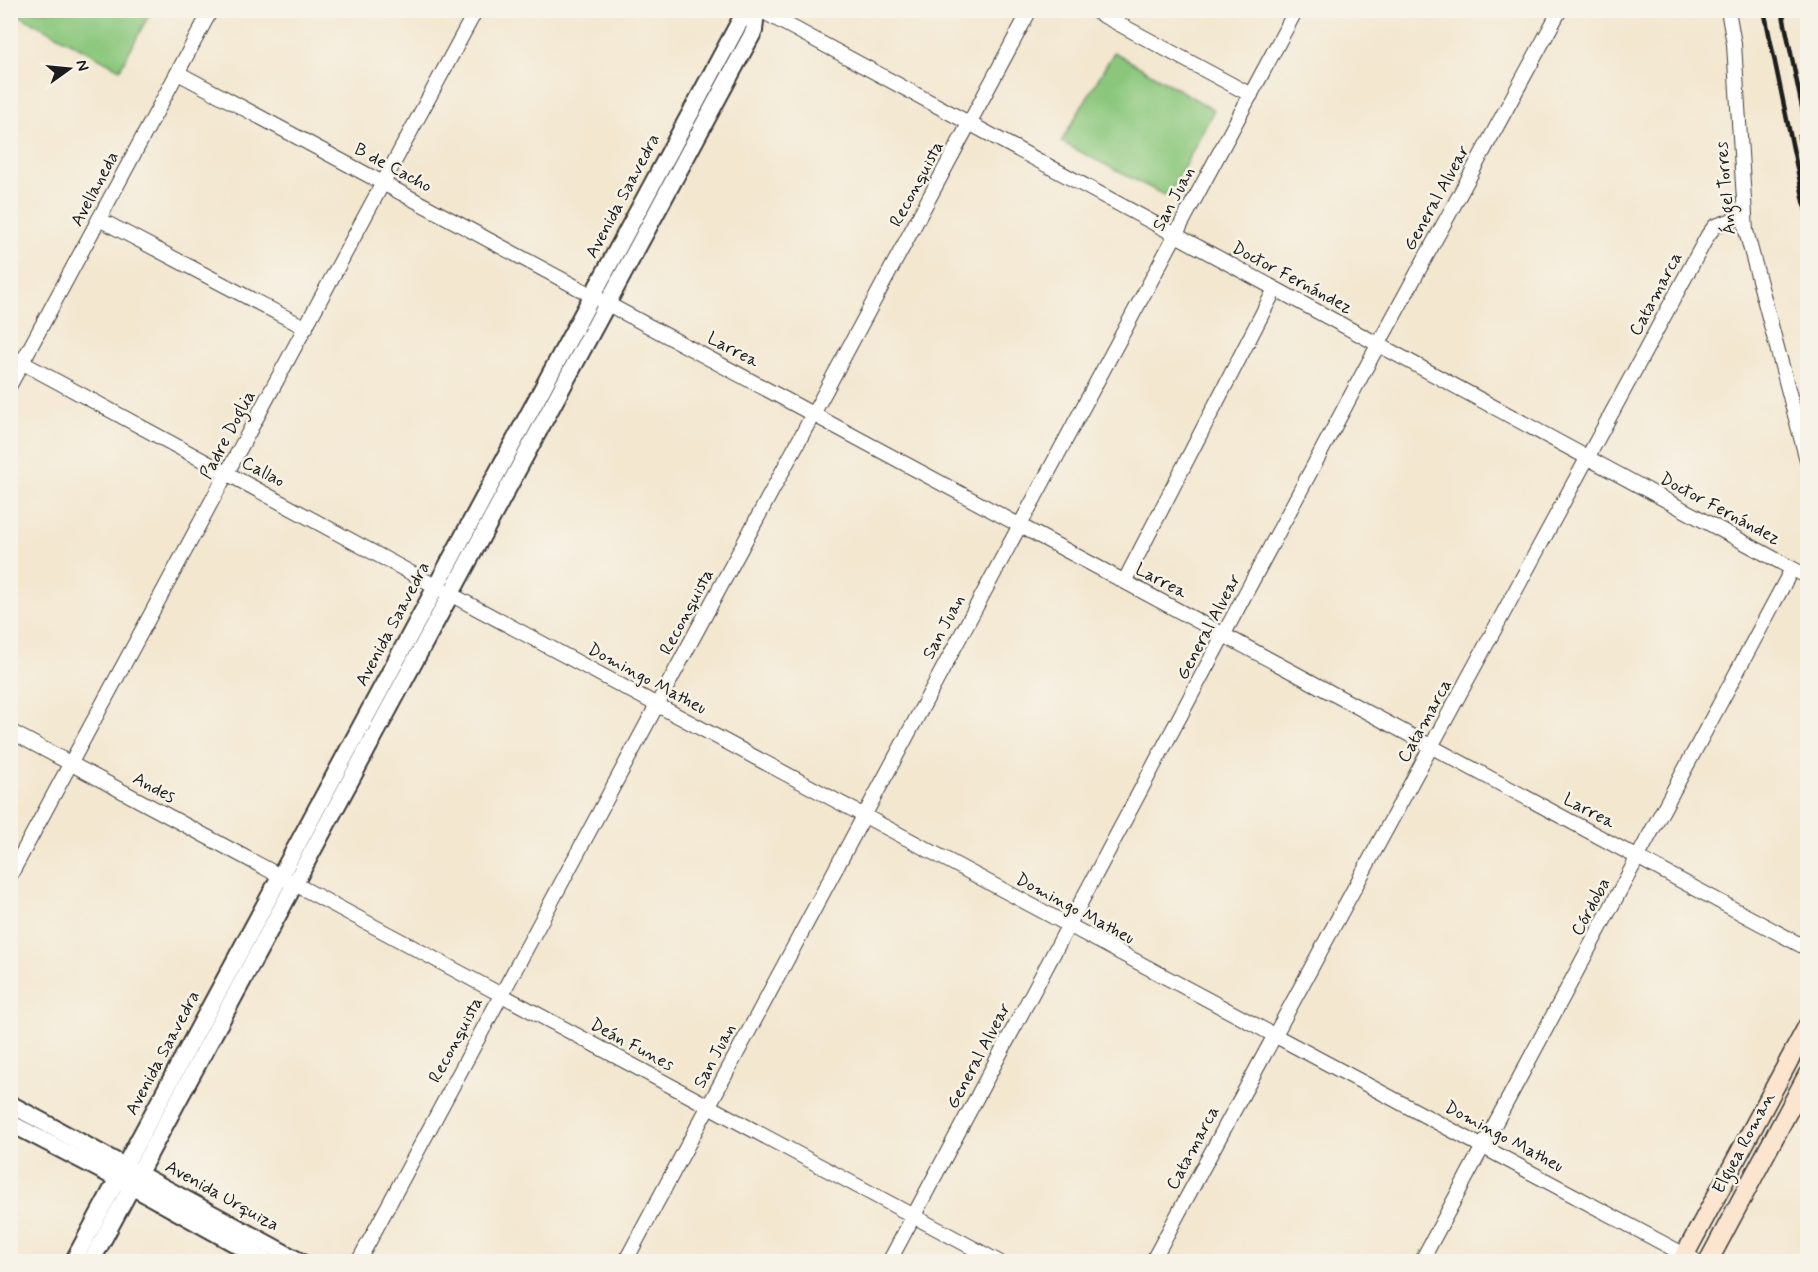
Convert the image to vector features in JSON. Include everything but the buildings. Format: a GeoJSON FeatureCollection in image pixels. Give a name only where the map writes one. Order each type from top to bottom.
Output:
{"type":"FeatureCollection","features":[{"type":"Feature","properties":{"kind":"main road","name":"Elguea Roman"},"geometry":{"type":"LineString","coordinates":[[1688,1259],[1808,1025]]}},
{"type":"Feature","properties":{"kind":"main road","name":"Elguea Roman"},"geometry":{"type":"LineString","coordinates":[[1708,1262],[1808,1074]]}},
{"type":"Feature","properties":{"kind":"street","name":"Avellaneda"},"geometry":{"type":"LineString","coordinates":[[10,385],[17,359],[99,219],[211,10]]}},
{"type":"Feature","properties":{"kind":"street","name":"Padre Doglia"},"geometry":{"type":"LineString","coordinates":[[10,876],[476,10]]}},
{"type":"Feature","properties":{"kind":"street","name":"Avenida Saavedra"},"geometry":{"type":"LineString","coordinates":[[73,1262],[128,1176],[599,299],[754,31],[754,10]]}},
{"type":"Feature","properties":{"kind":"street","name":"Doctor Fernández"},"geometry":{"type":"LineString","coordinates":[[760,10],[1808,577]]}},
{"type":"Feature","properties":{"kind":"street","name":"Reconquista"},"geometry":{"type":"LineString","coordinates":[[358,1262],[1030,10]]}},
{"type":"Feature","properties":{"kind":"street"},"geometry":{"type":"LineString","coordinates":[[1093,10],[1251,95]]}},
{"type":"Feature","properties":{"kind":"street","name":"San Juan"},"geometry":{"type":"LineString","coordinates":[[625,1262],[1296,10]]}},
{"type":"Feature","properties":{"kind":"street","name":"General Alvear"},"geometry":{"type":"LineString","coordinates":[[889,1262],[1378,345],[1560,10]]}},
{"type":"Feature","properties":{"kind":"street","name":"Ángel Torres"},"geometry":{"type":"LineString","coordinates":[[1728,10],[1736,65],[1746,231],[1808,464]]}},
{"type":"Feature","properties":{"kind":"street","name":"B de Cacho"},"geometry":{"type":"LineString","coordinates":[[178,73],[599,299]]}},
{"type":"Feature","properties":{"kind":"street","name":"Catamarca"},"geometry":{"type":"LineString","coordinates":[[1152,1262],[1708,235],[1715,226],[1744,216]]}},
{"type":"Feature","properties":{"kind":"street"},"geometry":{"type":"LineString","coordinates":[[99,219],[306,328]]}},
{"type":"Feature","properties":{"kind":"street"},"geometry":{"type":"LineString","coordinates":[[1124,582],[1275,289]]}},
{"type":"Feature","properties":{"kind":"street","name":"Larrea"},"geometry":{"type":"LineString","coordinates":[[599,299],[1808,949]]}},
{"type":"Feature","properties":{"kind":"street","name":"Callao"},"geometry":{"type":"LineString","coordinates":[[17,359],[443,590]]}},
{"type":"Feature","properties":{"kind":"street","name":"Córdoba"},"geometry":{"type":"LineString","coordinates":[[1421,1262],[1792,569]]}},
{"type":"Feature","properties":{"kind":"street","name":"Domingo Matheu"},"geometry":{"type":"LineString","coordinates":[[443,590],[1688,1259]]}},
{"type":"Feature","properties":{"kind":"street","name":"Andes"},"geometry":{"type":"LineString","coordinates":[[10,731],[287,880]]}},
{"type":"Feature","properties":{"kind":"street","name":"Deán Funes"},"geometry":{"type":"LineString","coordinates":[[287,880],[999,1262]]}},
{"type":"Feature","properties":{"kind":"street"},"geometry":{"type":"LineString","coordinates":[[10,1104],[128,1176]]}},
{"type":"Feature","properties":{"kind":"street"},"geometry":{"type":"LineString","coordinates":[[10,1123],[128,1176]]}},
{"type":"Feature","properties":{"kind":"street","name":"Avenida Saavedra"},"geometry":{"type":"LineString","coordinates":[[91,1262],[128,1176]]}},
{"type":"Feature","properties":{"kind":"street","name":"Avenida Urquiza"},"geometry":{"type":"LineString","coordinates":[[128,1176],[268,1262]]}},
{"type":"Feature","properties":{"kind":"street","name":"Avenida Urquiza"},"geometry":{"type":"LineString","coordinates":[[128,1176],[301,1262]]}},
{"type":"Feature","properties":{"kind":"green space"},"geometry":{"type":"Polygon","coordinates":[[[11,11],[151,11],[120,69],[11,11]]]}},
{"type":"Feature","properties":{"kind":"green space"},"geometry":{"type":"Polygon","coordinates":[[[1114,52],[1214,110],[1168,197],[1061,142],[1114,52]]]}},
{"type":"Feature","properties":{"kind":"railway"},"geometry":{"type":"LineString","coordinates":[[1764,10],[1808,220]]}},
{"type":"Feature","properties":{"kind":"railway"},"geometry":{"type":"LineString","coordinates":[[1782,10],[1808,136]]}},
{"type":"Feature","properties":{"kind":"railway"},"geometry":{"type":"LineString","coordinates":[[1807,10],[1808,15]]}},
{"type":"Feature","properties":{"kind":"railway"},"geometry":{"type":"LineString","coordinates":[[1799,137],[1808,176]]}}]}
